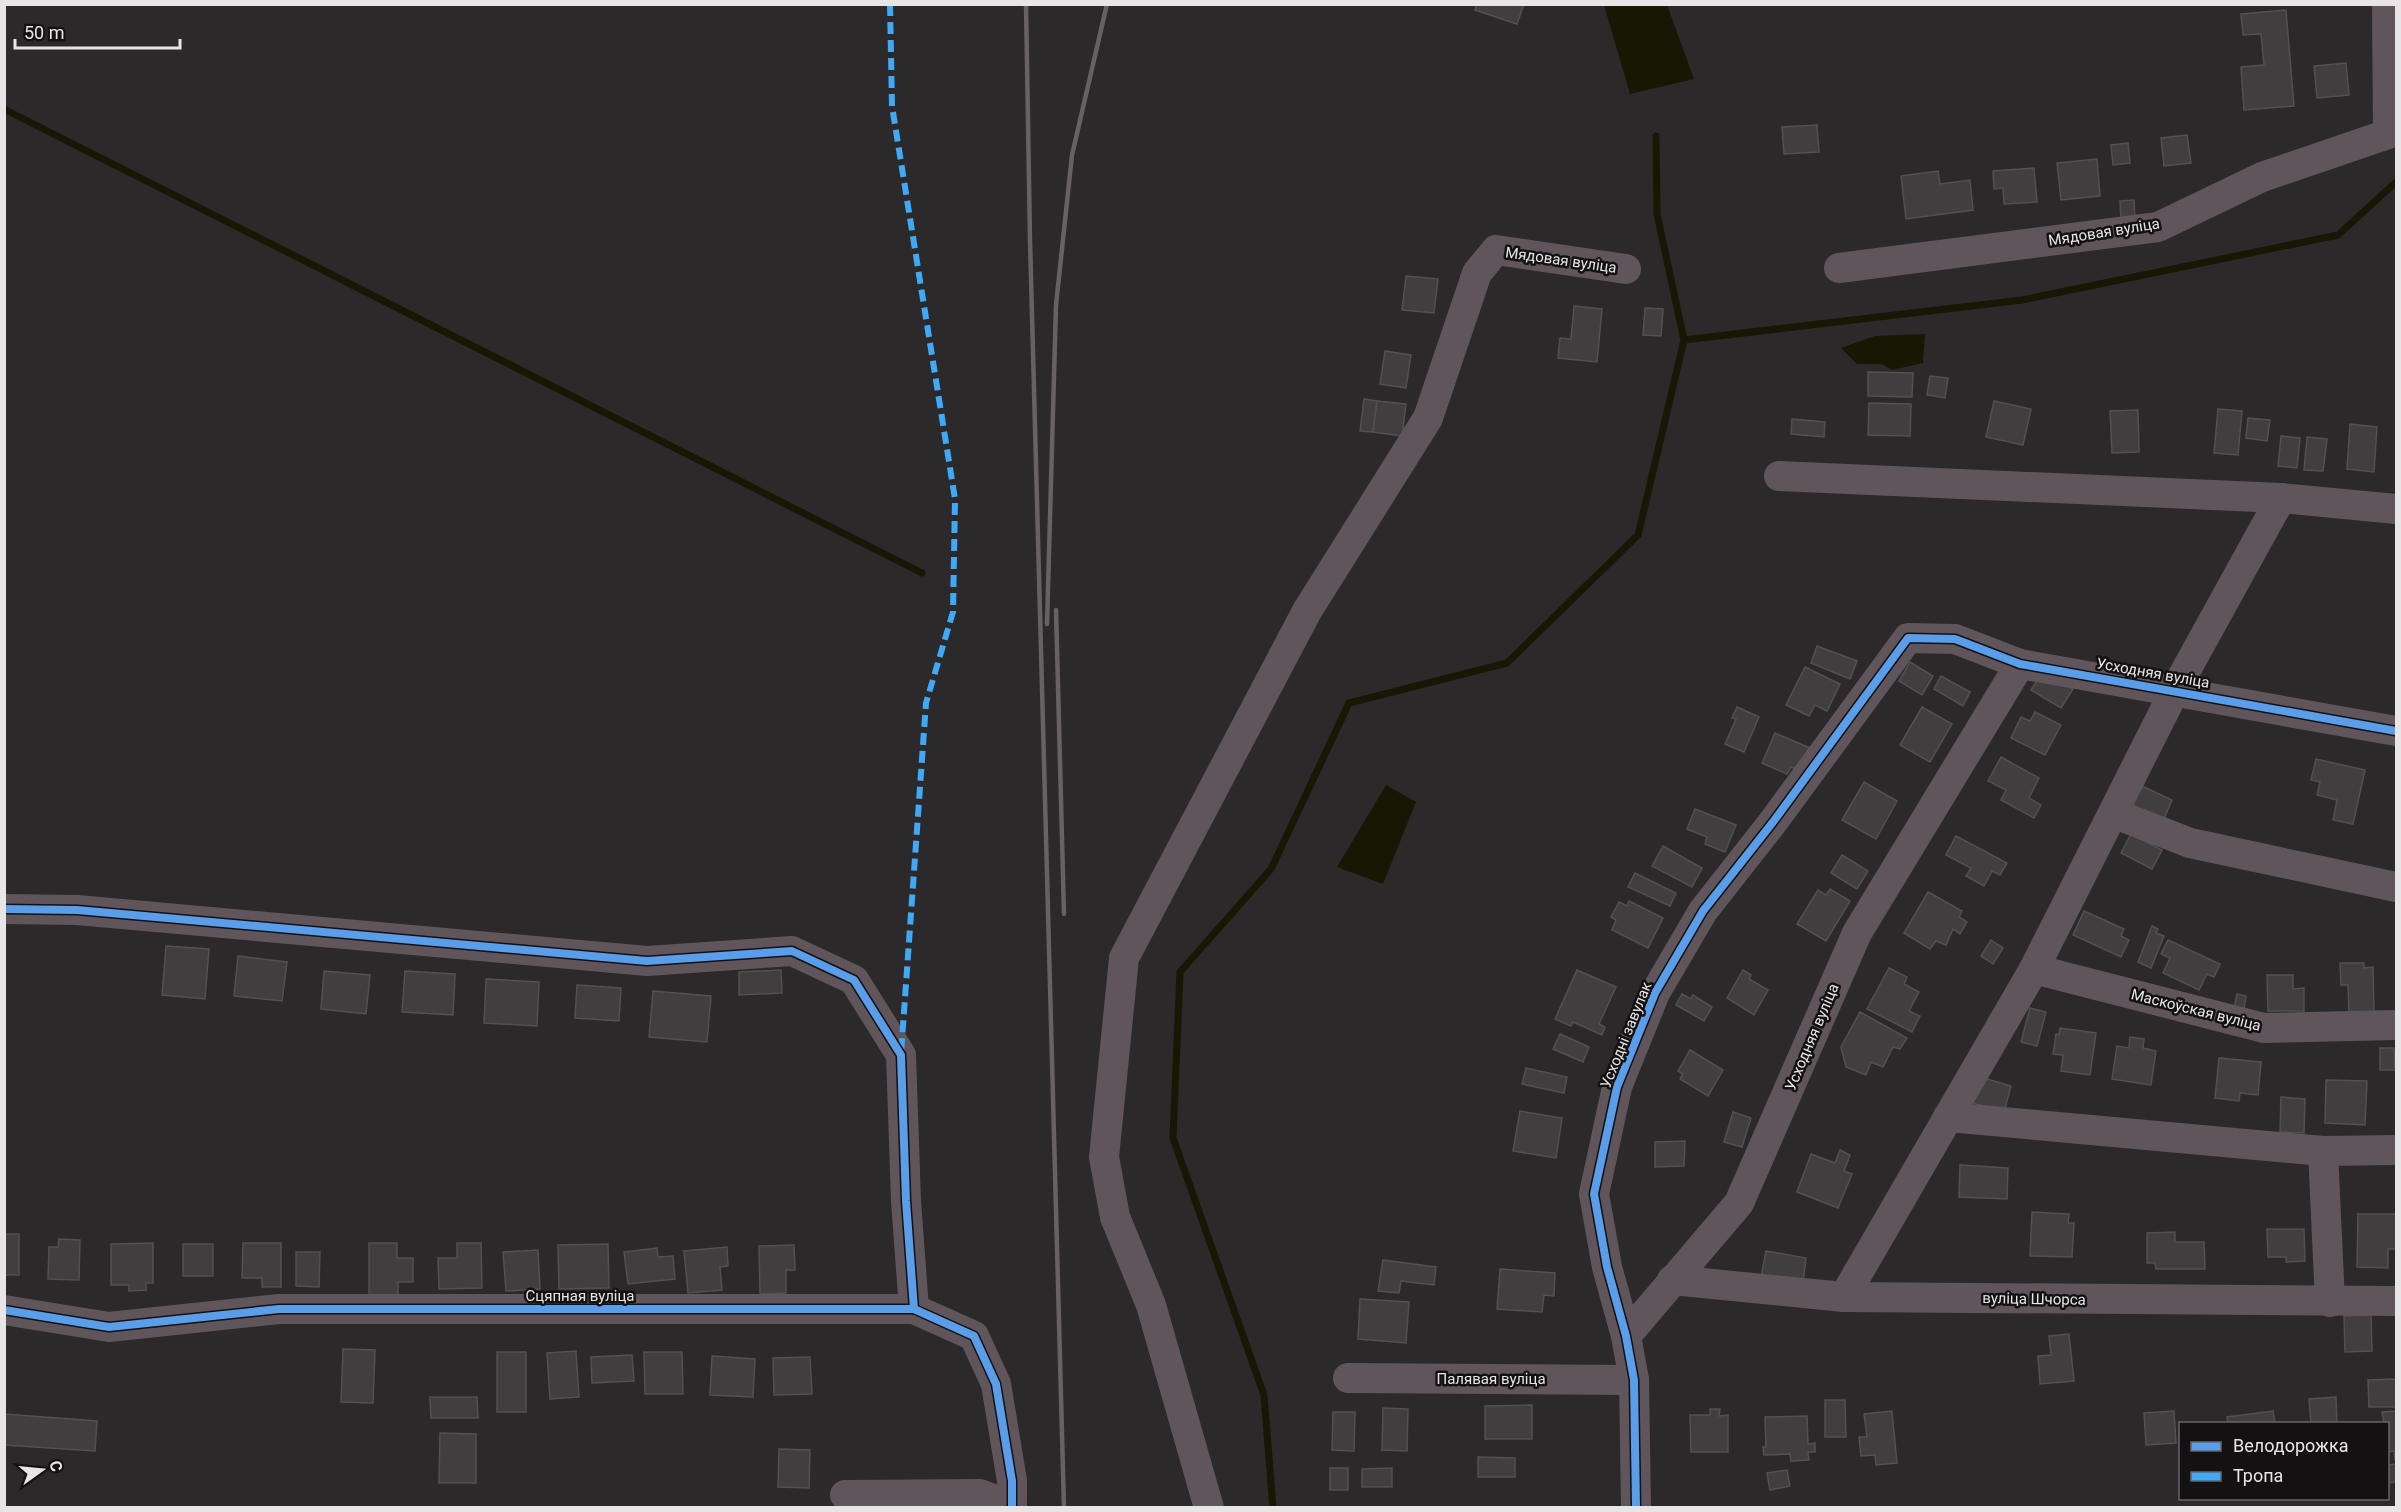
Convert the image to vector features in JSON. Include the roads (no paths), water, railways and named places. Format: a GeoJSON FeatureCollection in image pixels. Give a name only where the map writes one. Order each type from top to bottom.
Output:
{"type":"FeatureCollection","features":[{"type":"Feature","properties":{"kind":"street"},"geometry":{"type":"LineString","coordinates":[[2387,4],[2392,138]]}},
{"type":"Feature","properties":{"kind":"street","name":"Мядовая вуліца"},"geometry":{"type":"LineString","coordinates":[[1839,267],[2158,227],[2262,177],[2392,138]]}},
{"type":"Feature","properties":{"kind":"street","name":"Мядовая вуліца"},"geometry":{"type":"LineString","coordinates":[[1209,1508],[1151,1305],[1115,1217],[1104,1157],[1124,958],[1307,611],[1428,418],[1477,273],[1496,250],[1626,269]]}},
{"type":"Feature","properties":{"kind":"street"},"geometry":{"type":"LineString","coordinates":[[1779,476],[2281,498],[2397,509]]}},
{"type":"Feature","properties":{"kind":"street"},"geometry":{"type":"LineString","coordinates":[[1844,1297],[2034,969],[2175,690],[2281,498]]}},
{"type":"Feature","properties":{"kind":"street","name":"Усходняя вуліца"},"geometry":{"type":"LineString","coordinates":[[1908,638],[1955,639],[2020,664],[2397,731]]}},
{"type":"Feature","properties":{"kind":"street","name":"Усходні завулак"},"geometry":{"type":"LineString","coordinates":[[1636,1508],[1634,1380],[1626,1336],[1607,1267],[1594,1194],[1617,1088],[1655,993],[1703,911],[1773,822],[1908,638]]}},
{"type":"Feature","properties":{"kind":"street","name":"Усходняя вуліца"},"geometry":{"type":"LineString","coordinates":[[1626,1336],[1739,1203],[1857,933],[2020,664]]}},
{"type":"Feature","properties":{"kind":"street"},"geometry":{"type":"LineString","coordinates":[[2113,813],[2190,843],[2397,886]]}},
{"type":"Feature","properties":{"kind":"street"},"geometry":{"type":"LineString","coordinates":[[4,909],[77,910],[647,961],[792,951],[854,980],[901,1055],[906,1201],[914,1309]]}},
{"type":"Feature","properties":{"kind":"street","name":"Маскоўская вуліца"},"geometry":{"type":"LineString","coordinates":[[2034,969],[2264,1028],[2397,1025]]}},
{"type":"Feature","properties":{"kind":"street"},"geometry":{"type":"LineString","coordinates":[[1948,1117],[2323,1151],[2397,1150]]}},
{"type":"Feature","properties":{"kind":"street"},"geometry":{"type":"LineString","coordinates":[[2323,1151],[2330,1302]]}},
{"type":"Feature","properties":{"kind":"street","name":"вуліца Шчорса"},"geometry":{"type":"LineString","coordinates":[[1672,1280],[1844,1297],[2330,1302],[2397,1300]]}},
{"type":"Feature","properties":{"kind":"street","name":"Сцяпная вуліца"},"geometry":{"type":"LineString","coordinates":[[4,1310],[109,1327],[279,1309],[914,1309],[974,1336],[996,1384],[1012,1481],[1012,1507]]}},
{"type":"Feature","properties":{"kind":"street","name":"Палявая вуліца"},"geometry":{"type":"LineString","coordinates":[[1348,1378],[1634,1380]]}},
{"type":"Feature","properties":{"kind":"street"},"geometry":{"type":"LineString","coordinates":[[845,1495],[980,1494],[1012,1507]]}},
{"type":"Feature","properties":{"kind":"waterway"},"geometry":{"type":"LineString","coordinates":[[4,109],[922,573]]}},
{"type":"Feature","properties":{"kind":"waterway"},"geometry":{"type":"LineString","coordinates":[[1273,1508],[1264,1395],[1173,1138],[1180,972],[1271,869],[1349,703],[1507,663],[1638,535],[1684,340],[1657,214],[1656,136]]}},
{"type":"Feature","properties":{"kind":"waterway"},"geometry":{"type":"LineString","coordinates":[[1684,340],[2022,300],[2338,235],[2396,182]]}},
{"type":"Feature","properties":{"kind":"railway"},"geometry":{"type":"LineString","coordinates":[[1026,4],[1030,240],[1064,1508]]}},
{"type":"Feature","properties":{"kind":"railway"},"geometry":{"type":"LineString","coordinates":[[1047,624],[1056,305],[1072,155],[1107,4]]}},
{"type":"Feature","properties":{"kind":"railway"},"geometry":{"type":"LineString","coordinates":[[1056,610],[1064,914]]}}]}
